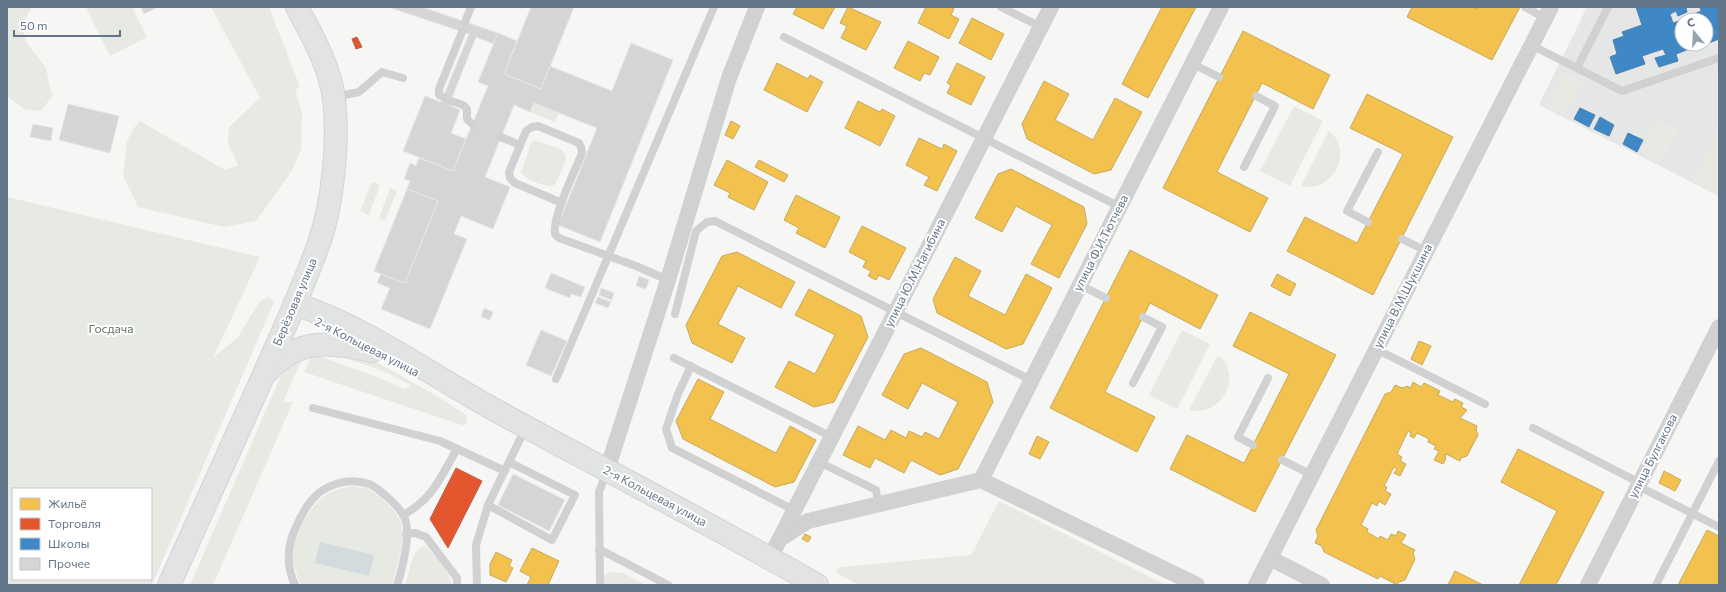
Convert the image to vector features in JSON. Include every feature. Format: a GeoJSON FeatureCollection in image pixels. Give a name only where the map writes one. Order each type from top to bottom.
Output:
{"type":"FeatureCollection","features":[{"type":"Feature","properties":{"kind":"main road","name":"Берёзовая улица"},"geometry":{"type":"LineString","coordinates":[[169,585],[295,304],[321,239],[331,191],[336,130],[334,97],[327,70],[297,7]]}},
{"type":"Feature","properties":{"kind":"main road","name":"2-я Кольцевая улица"},"geometry":{"type":"LineString","coordinates":[[295,304],[324,326],[372,351],[491,408]]}},
{"type":"Feature","properties":{"kind":"main road","name":"2-я Кольцевая улица"},"geometry":{"type":"LineString","coordinates":[[295,304],[329,316],[491,408],[770,558],[817,585]]}},
{"type":"Feature","properties":{"kind":"main road"},"geometry":{"type":"LineString","coordinates":[[261,379],[285,356],[308,346],[332,344],[372,351]]}},
{"type":"Feature","properties":{"kind":"street"},"geometry":{"type":"LineString","coordinates":[[607,470],[668,280],[729,78],[757,7]]}},
{"type":"Feature","properties":{"kind":"street","name":"улица Ю.М.Нагибина"},"geometry":{"type":"LineString","coordinates":[[770,558],[1051,7]]}},
{"type":"Feature","properties":{"kind":"street","name":"улица Ф.И.Тютчева"},"geometry":{"type":"LineString","coordinates":[[981,480],[1221,7]]}},
{"type":"Feature","properties":{"kind":"street","name":"улица В.М.Шукшина"},"geometry":{"type":"LineString","coordinates":[[1256,585],[1548,12]]}},
{"type":"Feature","properties":{"kind":"street","name":"улица Булгакова"},"geometry":{"type":"LineString","coordinates":[[1588,585],[1639,484],[1717,337]]}},
{"type":"Feature","properties":{"kind":"street"},"geometry":{"type":"LineString","coordinates":[[780,539],[808,521],[981,480],[1196,585]]}},
{"type":"Feature","properties":{"kind":"street"},"geometry":{"type":"LineString","coordinates":[[1270,558],[1322,585]]}},
{"type":"Feature","properties":{"kind":"lane"},"geometry":{"type":"LineString","coordinates":[[465,22],[471,7]]}},
{"type":"Feature","properties":{"kind":"lane"},"geometry":{"type":"LineString","coordinates":[[556,379],[714,7]]}},
{"type":"Feature","properties":{"kind":"lane"},"geometry":{"type":"LineString","coordinates":[[1001,7],[1041,27]]}},
{"type":"Feature","properties":{"kind":"lane"},"geometry":{"type":"LineString","coordinates":[[1525,7],[1548,12]]}},
{"type":"Feature","properties":{"kind":"lane"},"geometry":{"type":"LineString","coordinates":[[1577,68],[1608,7]]}},
{"type":"Feature","properties":{"kind":"lane"},"geometry":{"type":"LineString","coordinates":[[462,32],[439,89],[439,95],[464,106],[467,109],[467,119],[472,124]]}},
{"type":"Feature","properties":{"kind":"lane"},"geometry":{"type":"LineString","coordinates":[[784,37],[1120,207]]}},
{"type":"Feature","properties":{"kind":"lane"},"geometry":{"type":"LineString","coordinates":[[1531,45],[1622,91],[1719,58]]}},
{"type":"Feature","properties":{"kind":"lane"},"geometry":{"type":"LineString","coordinates":[[1193,64],[1219,77]]}},
{"type":"Feature","properties":{"kind":"lane"},"geometry":{"type":"LineString","coordinates":[[334,97],[359,92],[382,72],[403,78]]}},
{"type":"Feature","properties":{"kind":"lane"},"geometry":{"type":"LineString","coordinates":[[1244,167],[1275,106],[1256,96]]}},
{"type":"Feature","properties":{"kind":"lane"},"geometry":{"type":"LineString","coordinates":[[562,203],[515,183],[510,178],[509,172],[526,131],[532,127],[538,126],[579,143],[581,147],[582,153],[555,221],[555,234],[559,238],[668,280]]}},
{"type":"Feature","properties":{"kind":"lane"},"geometry":{"type":"LineString","coordinates":[[501,137],[520,145]]}},
{"type":"Feature","properties":{"kind":"lane"},"geometry":{"type":"LineString","coordinates":[[1368,222],[1347,211],[1378,152]]}},
{"type":"Feature","properties":{"kind":"lane"},"geometry":{"type":"LineString","coordinates":[[675,314],[696,231],[707,222],[715,221],[1031,380]]}},
{"type":"Feature","properties":{"kind":"lane"},"geometry":{"type":"LineString","coordinates":[[1402,239],[1426,251]]}},
{"type":"Feature","properties":{"kind":"lane"},"geometry":{"type":"LineString","coordinates":[[1080,285],[1106,298]]}},
{"type":"Feature","properties":{"kind":"lane"},"geometry":{"type":"LineString","coordinates":[[1133,383],[1162,327],[1143,317]]}},
{"type":"Feature","properties":{"kind":"lane"},"geometry":{"type":"LineString","coordinates":[[1376,349],[1485,404]]}},
{"type":"Feature","properties":{"kind":"lane"},"geometry":{"type":"LineString","coordinates":[[674,358],[832,437]]}},
{"type":"Feature","properties":{"kind":"lane"},"geometry":{"type":"LineString","coordinates":[[690,366],[678,394],[666,429],[672,448],[794,510]]}},
{"type":"Feature","properties":{"kind":"lane"},"geometry":{"type":"LineString","coordinates":[[1253,445],[1238,437],[1268,378]]}},
{"type":"Feature","properties":{"kind":"lane"},"geometry":{"type":"LineString","coordinates":[[313,408],[440,441],[504,471]]}},
{"type":"Feature","properties":{"kind":"lane"},"geometry":{"type":"LineString","coordinates":[[477,585],[476,545],[488,505],[526,427]]}},
{"type":"Feature","properties":{"kind":"lane"},"geometry":{"type":"LineString","coordinates":[[1533,428],[1719,527]]}},
{"type":"Feature","properties":{"kind":"lane"},"geometry":{"type":"LineString","coordinates":[[403,515],[416,508],[431,494],[457,449]]}},
{"type":"Feature","properties":{"kind":"lane"},"geometry":{"type":"LineString","coordinates":[[1282,460],[1312,475]]}},
{"type":"Feature","properties":{"kind":"lane"},"geometry":{"type":"LineString","coordinates":[[1656,585],[1719,461]]}},
{"type":"Feature","properties":{"kind":"lane"},"geometry":{"type":"LineString","coordinates":[[488,505],[552,540],[575,495],[509,462]]}},
{"type":"Feature","properties":{"kind":"lane"},"geometry":{"type":"LineString","coordinates":[[819,462],[876,490],[878,504]]}},
{"type":"Feature","properties":{"kind":"lane"},"geometry":{"type":"LineString","coordinates":[[600,585],[599,492],[607,470]]}},
{"type":"Feature","properties":{"kind":"lane"},"geometry":{"type":"LineString","coordinates":[[295,585],[292,578],[288,554],[292,535],[302,513],[312,499],[324,490],[339,483],[354,481],[370,484],[396,504],[406,520],[403,569],[397,585]]}},
{"type":"Feature","properties":{"kind":"lane"},"geometry":{"type":"LineString","coordinates":[[406,534],[415,533],[426,537],[457,578],[457,585]]}},
{"type":"Feature","properties":{"kind":"lane"},"geometry":{"type":"LineString","coordinates":[[599,550],[668,585]]}},
{"type":"Feature","properties":{"kind":"shaded area"},"geometry":{"type":"Polygon","coordinates":[[[1587,7],[1719,7],[1719,196],[1539,105],[1587,7]]]}},
{"type":"Feature","properties":{"kind":"shaded area"},"geometry":{"type":"Polygon","coordinates":[[[320,542],[374,555],[369,576],[315,563],[320,542]]]}},
{"type":"Feature","properties":{"kind":"green space"},"geometry":{"type":"Polygon","coordinates":[[[7,7],[32,7],[21,26],[26,42],[46,68],[52,96],[41,111],[24,109],[7,96],[7,7]]]}},
{"type":"Feature","properties":{"kind":"green space"},"geometry":{"type":"Polygon","coordinates":[[[86,7],[132,7],[147,37],[110,56],[86,7]]]}},
{"type":"Feature","properties":{"kind":"green space"},"geometry":{"type":"Polygon","coordinates":[[[211,7],[269,7],[300,87],[295,89],[302,113],[301,150],[291,172],[256,221],[224,227],[138,207],[123,175],[127,141],[134,128],[140,121],[225,170],[238,165],[228,143],[229,127],[260,98],[211,7]]]}},
{"type":"Feature","properties":{"kind":"green space"},"geometry":{"type":"Polygon","coordinates":[[[1564,71],[1584,81],[1566,116],[1546,106],[1564,71]]]}},
{"type":"Feature","properties":{"kind":"green space"},"geometry":{"type":"Polygon","coordinates":[[[534,103],[559,113],[555,122],[530,112],[534,103]]]}},
{"type":"Feature","properties":{"kind":"green space"},"geometry":{"type":"Polygon","coordinates":[[[1294,106],[1323,121],[1290,186],[1260,171],[1294,106]]]}},
{"type":"Feature","properties":{"kind":"green space"},"geometry":{"type":"Polygon","coordinates":[[[1657,119],[1678,129],[1661,163],[1640,152],[1657,119]]]}},
{"type":"Feature","properties":{"kind":"green space"},"geometry":{"type":"Polygon","coordinates":[[[1719,129],[1719,193],[1693,180],[1719,129]]]}},
{"type":"Feature","properties":{"kind":"green space"},"geometry":{"type":"Polygon","coordinates":[[[1329,131],[1337,139],[1340,149],[1340,159],[1336,169],[1322,184],[1312,187],[1301,186],[1329,131]]]}},
{"type":"Feature","properties":{"kind":"green space"},"geometry":{"type":"Polygon","coordinates":[[[534,140],[561,149],[565,154],[566,160],[556,183],[552,186],[535,182],[527,178],[521,172],[531,144],[534,140]]]}},
{"type":"Feature","properties":{"kind":"green space"},"geometry":{"type":"Polygon","coordinates":[[[372,182],[380,185],[369,215],[360,211],[372,182]]]}},
{"type":"Feature","properties":{"kind":"green space"},"geometry":{"type":"Polygon","coordinates":[[[390,188],[397,191],[385,221],[379,218],[390,188]]]}},
{"type":"Feature","properties":{"kind":"green space","name":"Госдача"},"geometry":{"type":"Polygon","coordinates":[[[7,197],[260,257],[213,358],[238,337],[260,301],[269,297],[274,302],[152,585],[7,585],[7,197]]]}},
{"type":"Feature","properties":{"kind":"green space"},"geometry":{"type":"Polygon","coordinates":[[[1182,330],[1210,344],[1177,409],[1149,395],[1182,330]]]}},
{"type":"Feature","properties":{"kind":"green space"},"geometry":{"type":"Polygon","coordinates":[[[305,352],[283,402],[293,402],[213,585],[190,585],[283,371],[305,352]]]}},
{"type":"Feature","properties":{"kind":"green space"},"geometry":{"type":"Polygon","coordinates":[[[328,352],[361,357],[378,363],[437,396],[466,415],[467,424],[462,425],[304,372],[311,358],[316,355],[382,379],[403,389],[412,386],[383,371],[328,352]]]}},
{"type":"Feature","properties":{"kind":"green space"},"geometry":{"type":"Polygon","coordinates":[[[1218,355],[1226,363],[1229,373],[1229,383],[1225,393],[1211,408],[1200,411],[1189,410],[1218,355]]]}},
{"type":"Feature","properties":{"kind":"green space"},"geometry":{"type":"Polygon","coordinates":[[[354,486],[366,488],[373,492],[388,504],[401,523],[402,538],[399,561],[392,584],[301,585],[293,555],[299,530],[315,505],[327,494],[354,486]]]}},
{"type":"Feature","properties":{"kind":"green space"},"geometry":{"type":"Polygon","coordinates":[[[999,501],[1166,585],[859,585],[835,572],[841,567],[971,555],[999,501]]]}},
{"type":"Feature","properties":{"kind":"green space"},"geometry":{"type":"Polygon","coordinates":[[[425,546],[438,559],[445,569],[452,585],[404,585],[407,580],[413,558],[420,549],[425,546]]]}},
{"type":"Feature","properties":{"kind":"green space"},"geometry":{"type":"Polygon","coordinates":[[[609,572],[623,573],[646,585],[604,585],[604,577],[609,572]]]}},
{"type":"Feature","properties":{"kind":"building: Жильё"},"geometry":{"type":"Polygon","coordinates":[[[797,7],[835,7],[823,29],[793,14],[797,7]]]}},
{"type":"Feature","properties":{"kind":"building: Жильё"},"geometry":{"type":"Polygon","coordinates":[[[848,7],[881,22],[866,50],[841,38],[847,26],[840,23],[848,7]]]}},
{"type":"Feature","properties":{"kind":"building: Жильё"},"geometry":{"type":"Polygon","coordinates":[[[926,7],[951,7],[954,9],[951,15],[959,19],[949,39],[918,23],[926,7]]]}},
{"type":"Feature","properties":{"kind":"building: Жильё"},"geometry":{"type":"Polygon","coordinates":[[[1162,7],[1196,7],[1148,98],[1122,84],[1162,7]]]}},
{"type":"Feature","properties":{"kind":"building: Жильё"},"geometry":{"type":"Polygon","coordinates":[[[1412,7],[1472,7],[1477,9],[1478,7],[1520,7],[1492,60],[1407,17],[1412,7]]]}},
{"type":"Feature","properties":{"kind":"building: Жильё"},"geometry":{"type":"Polygon","coordinates":[[[972,18],[1004,34],[991,60],[959,43],[972,18]]]}},
{"type":"Feature","properties":{"kind":"building: Жильё"},"geometry":{"type":"Polygon","coordinates":[[[1243,31],[1330,75],[1313,109],[1262,83],[1217,172],[1268,198],[1250,232],[1163,188],[1243,31]]]}},
{"type":"Feature","properties":{"kind":"building: Жильё"},"geometry":{"type":"Polygon","coordinates":[[[908,41],[939,57],[930,75],[924,73],[920,81],[894,68],[908,41]]]}},
{"type":"Feature","properties":{"kind":"building: Жильё"},"geometry":{"type":"Polygon","coordinates":[[[777,63],[808,79],[810,75],[823,82],[807,112],[764,90],[777,63]]]}},
{"type":"Feature","properties":{"kind":"building: Жильё"},"geometry":{"type":"Polygon","coordinates":[[[957,63],[985,77],[971,105],[947,93],[951,85],[947,83],[957,63]]]}},
{"type":"Feature","properties":{"kind":"building: Жильё"},"geometry":{"type":"Polygon","coordinates":[[[1044,81],[1069,94],[1055,120],[1093,140],[1115,98],[1142,112],[1111,170],[1094,174],[1027,139],[1022,124],[1044,81]]]}},
{"type":"Feature","properties":{"kind":"building: Жильё"},"geometry":{"type":"Polygon","coordinates":[[[1367,94],[1453,137],[1373,295],[1287,251],[1305,217],[1357,243],[1403,154],[1350,128],[1367,94]]]}},
{"type":"Feature","properties":{"kind":"building: Жильё"},"geometry":{"type":"Polygon","coordinates":[[[858,101],[880,112],[882,109],[895,116],[880,146],[845,128],[858,101]]]}},
{"type":"Feature","properties":{"kind":"building: Жильё"},"geometry":{"type":"Polygon","coordinates":[[[731,121],[740,126],[733,139],[725,135],[731,121]]]}},
{"type":"Feature","properties":{"kind":"building: Жильё"},"geometry":{"type":"Polygon","coordinates":[[[919,138],[942,149],[944,144],[957,151],[937,191],[924,185],[929,177],[906,165],[919,138]]]}},
{"type":"Feature","properties":{"kind":"building: Жильё"},"geometry":{"type":"Polygon","coordinates":[[[727,160],[768,182],[754,210],[728,197],[730,193],[714,185],[727,160]]]}},
{"type":"Feature","properties":{"kind":"building: Жильё"},"geometry":{"type":"Polygon","coordinates":[[[759,160],[788,175],[784,182],[755,167],[759,160]]]}},
{"type":"Feature","properties":{"kind":"building: Жильё"},"geometry":{"type":"Polygon","coordinates":[[[1011,169],[1084,207],[1087,224],[1059,278],[1031,264],[1052,225],[1016,206],[1002,232],[975,218],[998,174],[1011,169]]]}},
{"type":"Feature","properties":{"kind":"building: Жильё"},"geometry":{"type":"Polygon","coordinates":[[[796,195],[840,217],[825,248],[796,233],[799,228],[784,220],[796,195]]]}},
{"type":"Feature","properties":{"kind":"building: Жильё"},"geometry":{"type":"Polygon","coordinates":[[[862,226],[906,248],[889,280],[879,275],[876,280],[868,276],[871,271],[863,267],[866,261],[849,252],[862,226]]]}},
{"type":"Feature","properties":{"kind":"building: Жильё"},"geometry":{"type":"Polygon","coordinates":[[[1130,250],[1218,295],[1200,329],[1150,303],[1105,392],[1155,417],[1137,452],[1050,408],[1130,250]]]}},
{"type":"Feature","properties":{"kind":"building: Жильё"},"geometry":{"type":"Polygon","coordinates":[[[737,252],[795,282],[781,308],[738,286],[718,324],[745,338],[732,363],[692,343],[686,325],[722,256],[737,252]]]}},
{"type":"Feature","properties":{"kind":"building: Жильё"},"geometry":{"type":"Polygon","coordinates":[[[955,257],[981,271],[968,296],[1005,315],[1026,274],[1052,288],[1023,344],[1006,349],[937,313],[933,299],[955,257]]]}},
{"type":"Feature","properties":{"kind":"building: Жильё"},"geometry":{"type":"Polygon","coordinates":[[[1277,274],[1296,284],[1290,296],[1271,286],[1277,274]]]}},
{"type":"Feature","properties":{"kind":"building: Жильё"},"geometry":{"type":"Polygon","coordinates":[[[809,289],[861,316],[868,337],[834,402],[814,407],[775,387],[789,361],[815,374],[835,335],[795,315],[809,289]]]}},
{"type":"Feature","properties":{"kind":"building: Жильё"},"geometry":{"type":"Polygon","coordinates":[[[1250,312],[1336,355],[1255,512],[1170,469],[1187,435],[1244,463],[1289,374],[1233,346],[1250,312]]]}},
{"type":"Feature","properties":{"kind":"building: Жильё"},"geometry":{"type":"Polygon","coordinates":[[[1419,341],[1431,346],[1422,365],[1411,359],[1419,341]]]}},
{"type":"Feature","properties":{"kind":"building: Жильё"},"geometry":{"type":"Polygon","coordinates":[[[921,348],[987,382],[993,402],[958,469],[940,475],[911,460],[904,473],[875,458],[870,468],[843,455],[858,426],[885,440],[891,430],[906,438],[909,431],[922,437],[925,432],[939,439],[958,402],[922,383],[908,409],[882,395],[904,354],[921,348]]]}},
{"type":"Feature","properties":{"kind":"building: Жильё"},"geometry":{"type":"Polygon","coordinates":[[[698,379],[724,392],[710,419],[776,453],[790,426],[816,440],[794,482],[775,487],[683,439],[676,421],[698,379]]]}},
{"type":"Feature","properties":{"kind":"building: Жильё"},"geometry":{"type":"Polygon","coordinates":[[[1413,382],[1421,387],[1424,383],[1440,391],[1438,395],[1453,402],[1455,399],[1463,403],[1461,407],[1467,410],[1460,418],[1477,426],[1476,430],[1478,435],[1467,456],[1461,458],[1460,461],[1446,454],[1446,459],[1443,464],[1434,460],[1439,451],[1434,449],[1436,446],[1428,442],[1429,439],[1417,433],[1414,438],[1410,436],[1411,433],[1408,431],[1397,454],[1402,457],[1400,461],[1406,464],[1400,476],[1394,473],[1397,469],[1394,467],[1384,486],[1387,487],[1385,491],[1391,494],[1385,505],[1379,501],[1377,506],[1372,503],[1361,525],[1368,529],[1367,532],[1379,539],[1380,536],[1388,540],[1391,534],[1396,536],[1398,531],[1406,535],[1401,543],[1415,550],[1413,553],[1415,559],[1405,580],[1399,582],[1397,585],[1380,576],[1378,579],[1324,552],[1322,546],[1315,543],[1318,536],[1316,530],[1385,394],[1391,392],[1395,385],[1402,388],[1408,386],[1410,389],[1413,382]]]}},
{"type":"Feature","properties":{"kind":"building: Жильё"},"geometry":{"type":"Polygon","coordinates":[[[1037,436],[1049,442],[1040,459],[1029,454],[1037,436]]]}},
{"type":"Feature","properties":{"kind":"building: Жильё"},"geometry":{"type":"Polygon","coordinates":[[[1518,449],[1604,492],[1556,585],[1519,585],[1557,511],[1501,482],[1518,449]]]}},
{"type":"Feature","properties":{"kind":"building: Жильё"},"geometry":{"type":"Polygon","coordinates":[[[1664,471],[1681,480],[1675,491],[1659,483],[1664,471]]]}},
{"type":"Feature","properties":{"kind":"building: Жильё"},"geometry":{"type":"Polygon","coordinates":[[[1707,530],[1719,536],[1719,585],[1678,585],[1707,530]]]}},
{"type":"Feature","properties":{"kind":"building: Жильё"},"geometry":{"type":"Polygon","coordinates":[[[805,534],[811,537],[808,542],[802,539],[805,534]]]}},
{"type":"Feature","properties":{"kind":"building: Жильё"},"geometry":{"type":"Polygon","coordinates":[[[532,548],[559,561],[548,585],[527,585],[531,577],[520,571],[532,548]]]}},
{"type":"Feature","properties":{"kind":"building: Жильё"},"geometry":{"type":"Polygon","coordinates":[[[496,552],[512,560],[509,566],[513,568],[506,582],[490,575],[490,564],[496,552]]]}},
{"type":"Feature","properties":{"kind":"building: Жильё"},"geometry":{"type":"Polygon","coordinates":[[[1455,571],[1483,585],[1448,585],[1455,571]]]}},
{"type":"Feature","properties":{"kind":"building: Торговля"},"geometry":{"type":"Polygon","coordinates":[[[357,37],[362,47],[356,49],[352,39],[357,37]]]}},
{"type":"Feature","properties":{"kind":"building: Торговля"},"geometry":{"type":"Polygon","coordinates":[[[456,468],[482,481],[448,548],[430,519],[456,468]]]}},
{"type":"Feature","properties":{"kind":"building: Школы"},"geometry":{"type":"Polygon","coordinates":[[[1636,7],[1688,7],[1686,8],[1687,12],[1676,11],[1670,14],[1674,23],[1674,52],[1681,52],[1676,54],[1678,61],[1659,67],[1655,58],[1666,55],[1663,49],[1642,56],[1645,64],[1616,74],[1610,57],[1617,54],[1613,40],[1624,36],[1622,32],[1642,25],[1636,7]]]}},
{"type":"Feature","properties":{"kind":"building: Школы"},"geometry":{"type":"Polygon","coordinates":[[[1700,7],[1719,7],[1719,39],[1714,41],[1714,12],[1698,12],[1701,11],[1700,7]]]}},
{"type":"Feature","properties":{"kind":"building: Школы"},"geometry":{"type":"Polygon","coordinates":[[[1580,108],[1595,115],[1589,127],[1574,119],[1580,108]]]}},
{"type":"Feature","properties":{"kind":"building: Школы"},"geometry":{"type":"Polygon","coordinates":[[[1600,117],[1614,125],[1609,136],[1594,129],[1600,117]]]}},
{"type":"Feature","properties":{"kind":"building: Школы"},"geometry":{"type":"Polygon","coordinates":[[[1628,133],[1643,140],[1637,152],[1623,144],[1628,133]]]}},
{"type":"Feature","properties":{"kind":"building: Прочее"},"geometry":{"type":"Polygon","coordinates":[[[141,7],[158,7],[144,14],[141,7]]]}},
{"type":"Feature","properties":{"kind":"building: Прочее"},"geometry":{"type":"Polygon","coordinates":[[[388,7],[422,7],[498,33],[494,44],[476,37],[449,105],[460,110],[451,133],[466,139],[453,171],[403,151],[425,96],[441,102],[469,34],[388,7]]]}},
{"type":"Feature","properties":{"kind":"building: Прочее"},"geometry":{"type":"Polygon","coordinates":[[[531,7],[574,7],[541,89],[504,74],[531,7]]]}},
{"type":"Feature","properties":{"kind":"building: Прочее"},"geometry":{"type":"Polygon","coordinates":[[[498,33],[517,41],[504,74],[541,89],[550,66],[612,91],[631,43],[673,60],[600,242],[558,225],[597,128],[534,103],[530,112],[514,105],[485,177],[510,187],[493,229],[461,216],[454,234],[467,239],[430,329],[381,309],[390,288],[377,283],[381,274],[405,283],[438,201],[407,189],[410,181],[404,179],[410,163],[416,166],[419,158],[453,171],[488,86],[478,82],[498,33]]]}},
{"type":"Feature","properties":{"kind":"building: Прочее"},"geometry":{"type":"Polygon","coordinates":[[[68,104],[119,116],[110,153],[59,140],[68,104]]]}},
{"type":"Feature","properties":{"kind":"building: Прочее"},"geometry":{"type":"Polygon","coordinates":[[[33,124],[53,128],[51,141],[30,137],[33,124]]]}},
{"type":"Feature","properties":{"kind":"building: Прочее"},"geometry":{"type":"Polygon","coordinates":[[[407,189],[438,201],[405,283],[374,271],[407,189]]]}},
{"type":"Feature","properties":{"kind":"building: Прочее"},"geometry":{"type":"Polygon","coordinates":[[[551,273],[585,287],[581,297],[571,294],[570,298],[545,288],[551,273]]]}},
{"type":"Feature","properties":{"kind":"building: Прочее"},"geometry":{"type":"Polygon","coordinates":[[[639,276],[649,280],[646,289],[636,286],[639,276]]]}},
{"type":"Feature","properties":{"kind":"building: Прочее"},"geometry":{"type":"Polygon","coordinates":[[[601,288],[614,293],[612,300],[599,295],[601,288]]]}},
{"type":"Feature","properties":{"kind":"building: Прочее"},"geometry":{"type":"Polygon","coordinates":[[[598,297],[611,302],[608,308],[595,303],[598,297]]]}},
{"type":"Feature","properties":{"kind":"building: Прочее"},"geometry":{"type":"Polygon","coordinates":[[[484,308],[493,312],[490,320],[481,317],[484,308]]]}},
{"type":"Feature","properties":{"kind":"building: Прочее"},"geometry":{"type":"Polygon","coordinates":[[[541,330],[567,341],[551,376],[526,365],[541,330]]]}},
{"type":"Feature","properties":{"kind":"building: Прочее"},"geometry":{"type":"Polygon","coordinates":[[[513,474],[565,500],[549,531],[498,505],[513,474]]]}}]}
